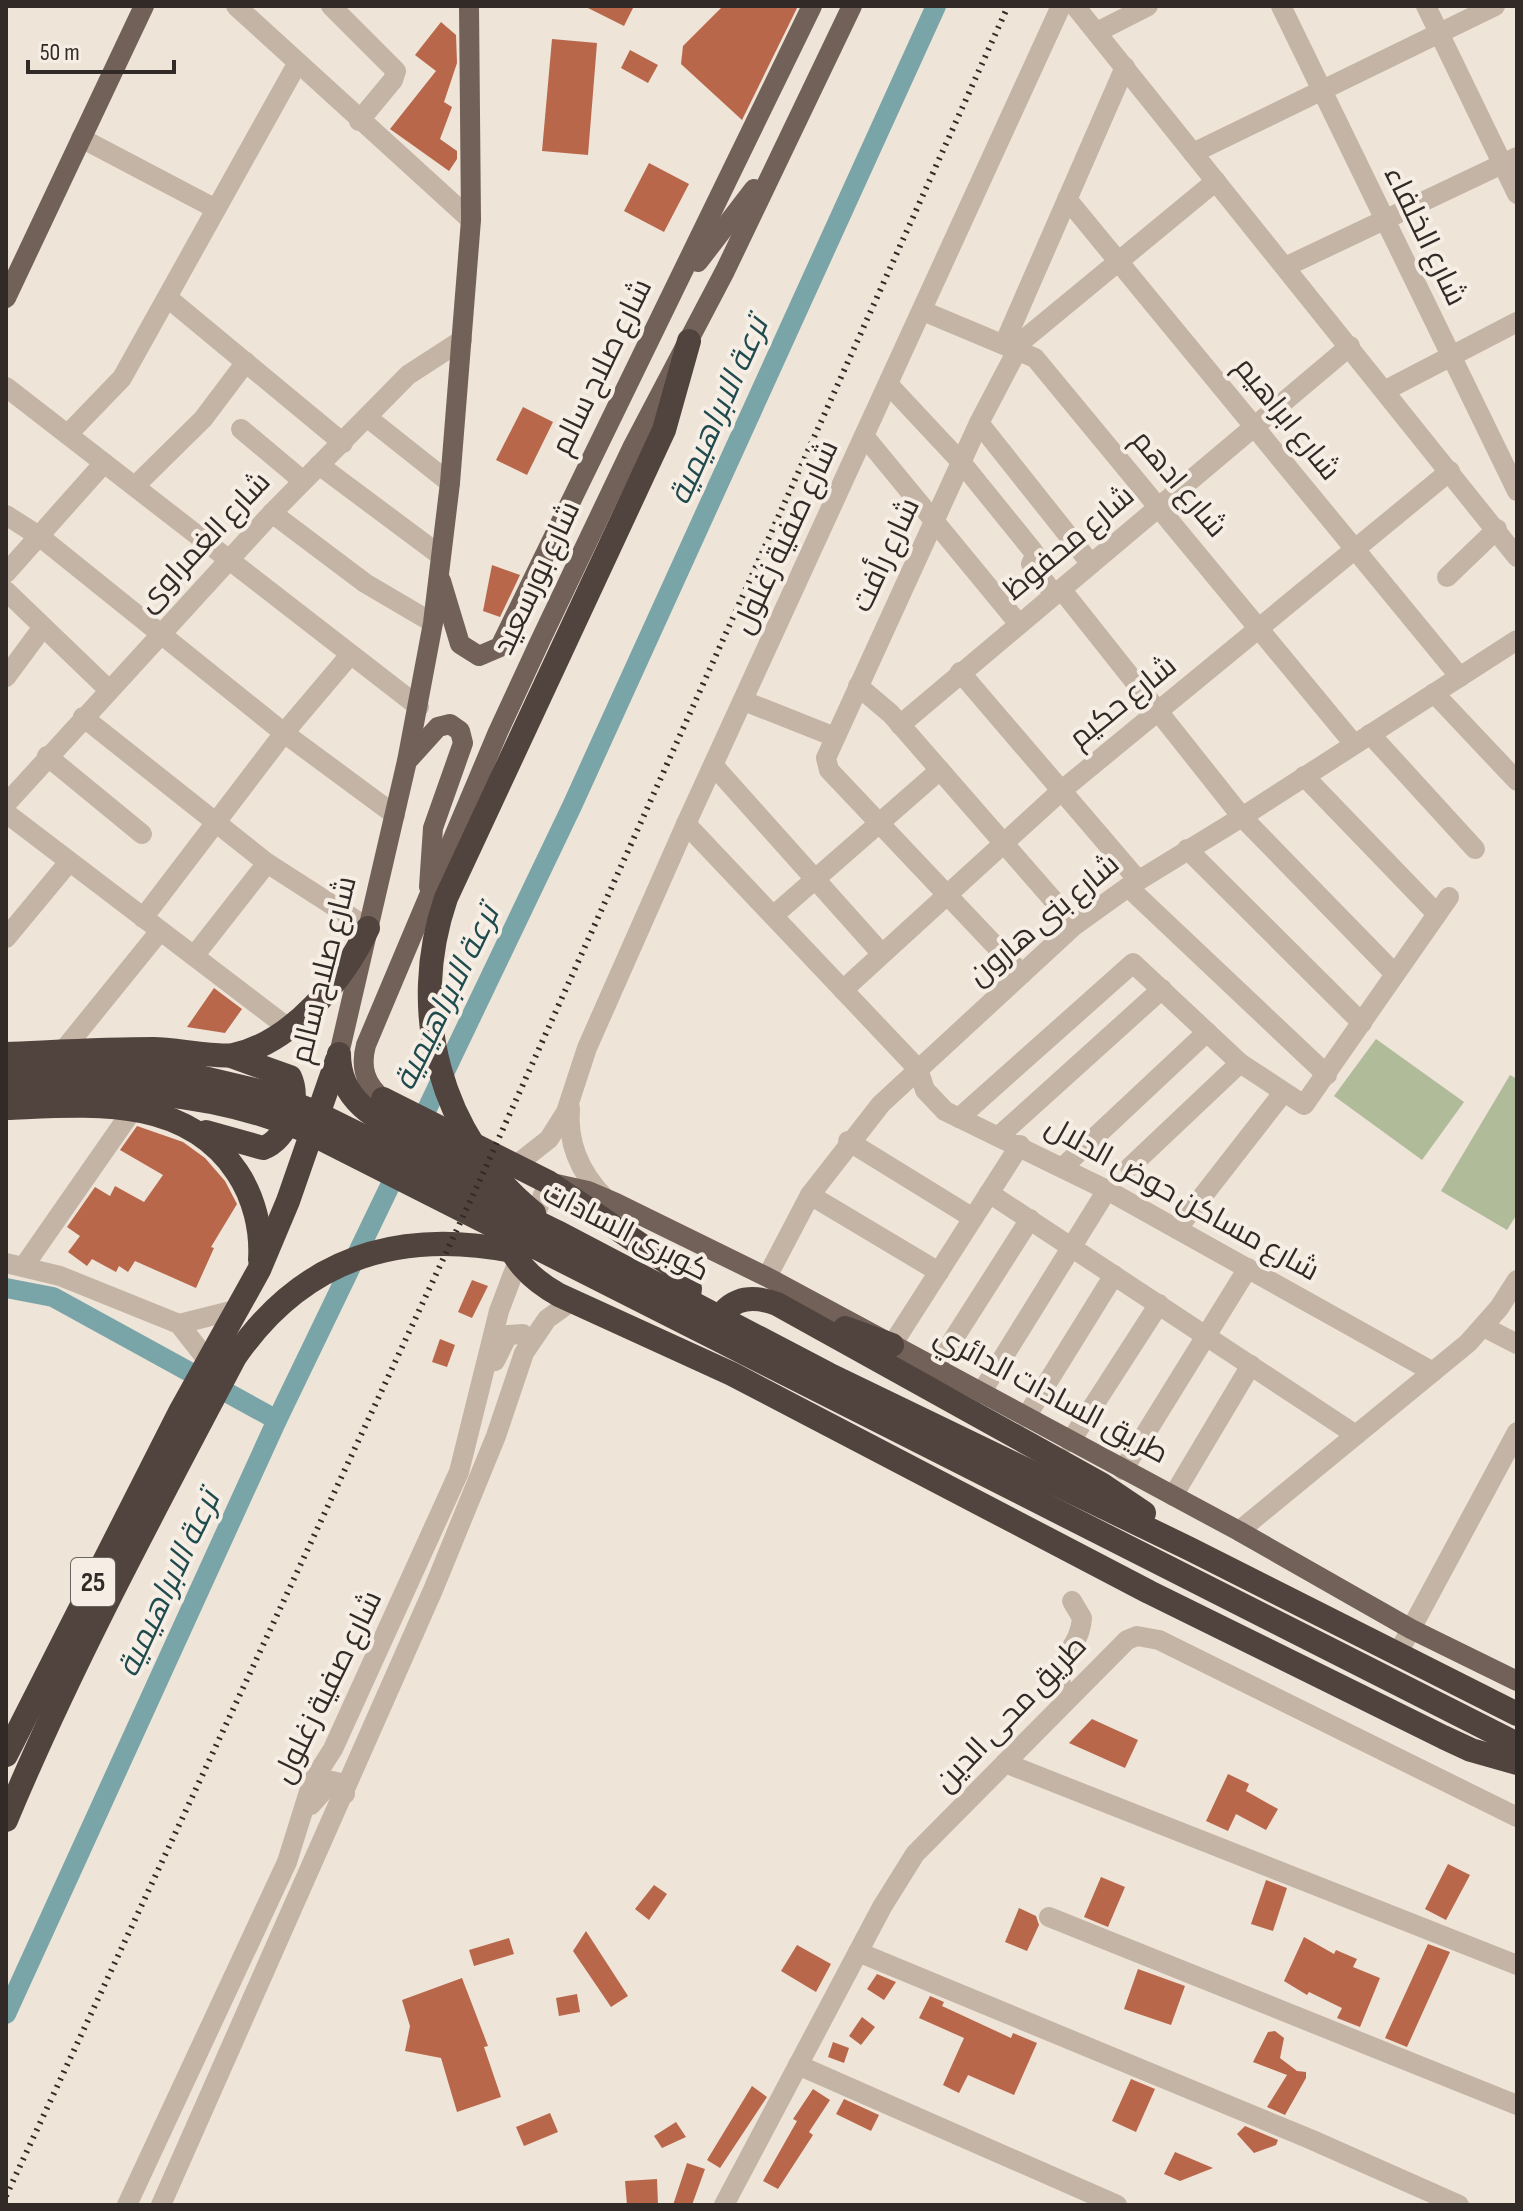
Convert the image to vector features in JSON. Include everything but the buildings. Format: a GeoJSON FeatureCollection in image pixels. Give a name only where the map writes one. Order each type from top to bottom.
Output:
{"type":"FeatureCollection","features":[{"type":"Feature","properties":{"kind":"highway"},"geometry":{"type":"LineString","coordinates":[[557,1232],[502,1181],[463,1126],[439,1072],[432,1044],[427,985],[436,926],[446,898],[664,430],[689,341]]}},
{"type":"Feature","properties":{"kind":"highway"},"geometry":{"type":"LineString","coordinates":[[231,1056],[287,1027],[317,1003],[342,974],[368,928]]}},
{"type":"Feature","properties":{"kind":"highway"},"geometry":{"type":"LineString","coordinates":[[6,1054],[153,1049],[231,1056],[290,1077],[294,1093],[285,1131],[272,1145],[253,1148],[192,1128]]}},
{"type":"Feature","properties":{"kind":"highway"},"geometry":{"type":"LineString","coordinates":[[339,1054],[347,1091],[448,1143],[516,1165],[548,1182],[688,1280],[690,1306],[681,1322],[665,1333],[646,1335]]}},
{"type":"Feature","properties":{"kind":"highway","name":"شارع صلاح سالم"},"geometry":{"type":"LineString","coordinates":[[6,1755],[181,1410],[259,1270],[288,1201],[339,1054]]}},
{"type":"Feature","properties":{"kind":"highway","name":"كوبرى السادات"},"geometry":{"type":"LineString","coordinates":[[6,1072],[225,1103],[283,1121],[345,1149],[563,1263],[1190,1549]]}},
{"type":"Feature","properties":{"kind":"highway","name":"كوبرى السادات"},"geometry":{"type":"LineString","coordinates":[[6,1091],[138,1089],[215,1079],[287,1100],[557,1232],[825,1384],[1181,1572],[1517,1744]]}},
{"type":"Feature","properties":{"kind":"highway"},"geometry":{"type":"LineString","coordinates":[[6,1108],[138,1089],[224,1155],[247,1190],[259,1227],[259,1270]]}},
{"type":"Feature","properties":{"kind":"highway"},"geometry":{"type":"LineString","coordinates":[[448,1143],[480,1180],[519,1265],[536,1282],[732,1374],[1149,1592],[1457,1744],[1517,1763]]}},
{"type":"Feature","properties":{"kind":"highway","name":"كوبرى السادات"},"geometry":{"type":"LineString","coordinates":[[6,1820],[47,1725],[235,1357],[279,1305],[336,1267],[405,1245],[453,1242],[563,1263]]}},
{"type":"Feature","properties":{"kind":"highway"},"geometry":{"type":"LineString","coordinates":[[732,1374],[716,1357],[713,1344],[718,1317],[739,1299],[753,1297],[777,1304],[892,1345]]}},
{"type":"Feature","properties":{"kind":"highway"},"geometry":{"type":"LineString","coordinates":[[777,1304],[1101,1484],[1190,1549],[1517,1714]]}},
{"type":"Feature","properties":{"kind":"main road"},"geometry":{"type":"LineString","coordinates":[[6,298],[144,6]]}},
{"type":"Feature","properties":{"kind":"main road","name":"شارع صلاح سالم"},"geometry":{"type":"LineString","coordinates":[[339,1054],[419,707],[433,623],[450,483],[471,220],[469,6]]}},
{"type":"Feature","properties":{"kind":"main road","name":"شارع صلاح سالم"},"geometry":{"type":"LineString","coordinates":[[440,565],[460,644],[479,656],[500,647],[812,6]]}},
{"type":"Feature","properties":{"kind":"main road","name":"شارع بورسعيد"},"geometry":{"type":"LineString","coordinates":[[379,1108],[367,1081],[363,1057],[429,895],[542,637],[632,448],[689,341],[852,6]]}},
{"type":"Feature","properties":{"kind":"main road"},"geometry":{"type":"LineString","coordinates":[[679,283],[740,209],[792,128]]}},
{"type":"Feature","properties":{"kind":"main road"},"geometry":{"type":"LineString","coordinates":[[407,761],[438,727],[450,724],[460,731],[463,743],[433,828],[429,895]]}},
{"type":"Feature","properties":{"kind":"main road","name":"طريق السادات الدائري"},"geometry":{"type":"LineString","coordinates":[[548,1182],[605,1198],[767,1277],[1239,1531],[1411,1629],[1517,1681]]}},
{"type":"Feature","properties":{"kind":"street"},"geometry":{"type":"LineString","coordinates":[[236,6],[471,220]]}},
{"type":"Feature","properties":{"kind":"street"},"geometry":{"type":"LineString","coordinates":[[331,6],[396,71],[393,80],[359,121]]}},
{"type":"Feature","properties":{"kind":"street","name":"شارع صفية زغلول"},"geometry":{"type":"LineString","coordinates":[[516,1165],[549,1139],[572,1096],[587,1048],[686,824],[1061,6]]}},
{"type":"Feature","properties":{"kind":"street"},"geometry":{"type":"LineString","coordinates":[[1075,6],[1510,542],[1447,577]]}},
{"type":"Feature","properties":{"kind":"street"},"geometry":{"type":"LineString","coordinates":[[1097,32],[1148,6]]}},
{"type":"Feature","properties":{"kind":"street","name":"شارع الخلفاء"},"geometry":{"type":"LineString","coordinates":[[1281,6],[1517,491]]}},
{"type":"Feature","properties":{"kind":"street"},"geometry":{"type":"LineString","coordinates":[[1426,6],[1509,160],[1517,194]]}},
{"type":"Feature","properties":{"kind":"street"},"geometry":{"type":"LineString","coordinates":[[1193,153],[1495,6]]}},
{"type":"Feature","properties":{"kind":"street"},"geometry":{"type":"LineString","coordinates":[[69,433],[122,378],[297,64]]}},
{"type":"Feature","properties":{"kind":"street"},"geometry":{"type":"LineString","coordinates":[[1010,346],[1067,199],[1125,67]]}},
{"type":"Feature","properties":{"kind":"street"},"geometry":{"type":"LineString","coordinates":[[81,138],[216,209]]}},
{"type":"Feature","properties":{"kind":"street"},"geometry":{"type":"LineString","coordinates":[[1285,267],[1509,160]]}},
{"type":"Feature","properties":{"kind":"street","name":"شارع رأفت"},"geometry":{"type":"LineString","coordinates":[[1022,974],[827,767],[826,758],[979,423],[1010,346],[1216,181]]}},
{"type":"Feature","properties":{"kind":"street","name":"شارع ابراهيم"},"geometry":{"type":"LineString","coordinates":[[1067,199],[1460,677]]}},
{"type":"Feature","properties":{"kind":"street"},"geometry":{"type":"LineString","coordinates":[[168,298],[343,443]]}},
{"type":"Feature","properties":{"kind":"street","name":"شارع ادهم"},"geometry":{"type":"LineString","coordinates":[[923,311],[1035,358],[1259,629],[1362,739],[1475,849]]}},
{"type":"Feature","properties":{"kind":"street"},"geometry":{"type":"LineString","coordinates":[[1386,390],[1517,322]]}},
{"type":"Feature","properties":{"kind":"street","name":"شارع الغمراوى"},"geometry":{"type":"LineString","coordinates":[[6,804],[226,560],[303,481],[408,375],[462,340]]}},
{"type":"Feature","properties":{"kind":"street","name":"شارع محفوظ"},"geometry":{"type":"LineString","coordinates":[[900,725],[1350,346]]}},
{"type":"Feature","properties":{"kind":"street"},"geometry":{"type":"LineString","coordinates":[[135,486],[203,419],[246,362]]}},
{"type":"Feature","properties":{"kind":"street"},"geometry":{"type":"LineString","coordinates":[[889,385],[961,462],[1035,553],[1031,564],[1159,712],[1242,817],[1395,974]]}},
{"type":"Feature","properties":{"kind":"street"},"geometry":{"type":"LineString","coordinates":[[6,387],[419,707]]}},
{"type":"Feature","properties":{"kind":"street"},"geometry":{"type":"LineString","coordinates":[[368,418],[450,483]]}},
{"type":"Feature","properties":{"kind":"street"},"geometry":{"type":"LineString","coordinates":[[979,423],[1091,564]]}},
{"type":"Feature","properties":{"kind":"street"},"geometry":{"type":"LineString","coordinates":[[241,429],[303,481]]}},
{"type":"Feature","properties":{"kind":"street"},"geometry":{"type":"LineString","coordinates":[[865,437],[1019,624]]}},
{"type":"Feature","properties":{"kind":"street"},"geometry":{"type":"LineString","coordinates":[[6,573],[104,463]]}},
{"type":"Feature","properties":{"kind":"street"},"geometry":{"type":"LineString","coordinates":[[319,465],[440,565]]}},
{"type":"Feature","properties":{"kind":"street","name":"شارع حكيم"},"geometry":{"type":"LineString","coordinates":[[843,990],[1061,791],[1450,471]]}},
{"type":"Feature","properties":{"kind":"street"},"geometry":{"type":"LineString","coordinates":[[272,513],[365,583],[433,623]]}},
{"type":"Feature","properties":{"kind":"street"},"geometry":{"type":"LineString","coordinates":[[6,515],[39,536],[284,733],[395,815]]}},
{"type":"Feature","properties":{"kind":"street"},"geometry":{"type":"LineString","coordinates":[[6,591],[108,689]]}},
{"type":"Feature","properties":{"kind":"street"},"geometry":{"type":"LineString","coordinates":[[6,677],[43,627]]}},
{"type":"Feature","properties":{"kind":"street","name":"شارع بنى هارون"},"geometry":{"type":"LineString","coordinates":[[767,1277],[810,1195],[848,1141],[918,1069],[1075,925],[1133,883],[1434,693],[1514,647]]}},
{"type":"Feature","properties":{"kind":"street"},"geometry":{"type":"LineString","coordinates":[[62,1052],[151,924],[215,823],[284,733],[350,655]]}},
{"type":"Feature","properties":{"kind":"street"},"geometry":{"type":"LineString","coordinates":[[960,672],[1061,791],[1133,883],[1327,1075]]}},
{"type":"Feature","properties":{"kind":"street"},"geometry":{"type":"LineString","coordinates":[[858,686],[900,725],[1075,925]]}},
{"type":"Feature","properties":{"kind":"street"},"geometry":{"type":"LineString","coordinates":[[1434,693],[1517,781]]}},
{"type":"Feature","properties":{"kind":"street"},"geometry":{"type":"LineString","coordinates":[[744,701],[835,737]]}},
{"type":"Feature","properties":{"kind":"street"},"geometry":{"type":"LineString","coordinates":[[83,717],[267,863],[368,928]]}},
{"type":"Feature","properties":{"kind":"street"},"geometry":{"type":"LineString","coordinates":[[47,756],[142,834]]}},
{"type":"Feature","properties":{"kind":"street"},"geometry":{"type":"LineString","coordinates":[[714,766],[882,954]]}},
{"type":"Feature","properties":{"kind":"street"},"geometry":{"type":"LineString","coordinates":[[773,916],[940,770]]}},
{"type":"Feature","properties":{"kind":"street"},"geometry":{"type":"LineString","coordinates":[[959,1118],[1128,964],[1137,964],[1240,1063],[1304,1105],[1443,905],[1304,776]]}},
{"type":"Feature","properties":{"kind":"street"},"geometry":{"type":"LineString","coordinates":[[6,813],[287,1027]]}},
{"type":"Feature","properties":{"kind":"street","name":"شارع مساكن حوض الدلال"},"geometry":{"type":"LineString","coordinates":[[686,824],[918,1069],[925,1090],[934,1101],[959,1118],[1020,1145],[1107,1190],[1433,1372]]}},
{"type":"Feature","properties":{"kind":"street"},"geometry":{"type":"LineString","coordinates":[[1187,849],[1362,1023]]}},
{"type":"Feature","properties":{"kind":"street"},"geometry":{"type":"LineString","coordinates":[[6,938],[69,862]]}},
{"type":"Feature","properties":{"kind":"street"},"geometry":{"type":"LineString","coordinates":[[194,956],[267,863]]}},
{"type":"Feature","properties":{"kind":"street"},"geometry":{"type":"LineString","coordinates":[[999,1136],[1162,989]]}},
{"type":"Feature","properties":{"kind":"street"},"geometry":{"type":"LineString","coordinates":[[1063,1167],[1207,1032]]}},
{"type":"Feature","properties":{"kind":"street"},"geometry":{"type":"LineString","coordinates":[[1130,1167],[1240,1063]]}},
{"type":"Feature","properties":{"kind":"street"},"geometry":{"type":"LineString","coordinates":[[138,1089],[15,1265],[77,1282],[179,1324],[208,1361]]}},
{"type":"Feature","properties":{"kind":"street"},"geometry":{"type":"LineString","coordinates":[[1177,1229],[1283,1093]]}},
{"type":"Feature","properties":{"kind":"street","name":"شارع صفية زغلول"},"geometry":{"type":"LineString","coordinates":[[572,1096],[570,1128],[577,1159],[605,1198]]}},
{"type":"Feature","properties":{"kind":"street"},"geometry":{"type":"LineString","coordinates":[[848,1141],[973,1218]]}},
{"type":"Feature","properties":{"kind":"street"},"geometry":{"type":"LineString","coordinates":[[892,1345],[1020,1145]]}},
{"type":"Feature","properties":{"kind":"street","name":"شارع صفية زغلول"},"geometry":{"type":"LineString","coordinates":[[129,2203],[287,1862],[312,1782],[340,1735],[459,1472],[499,1311],[548,1182]]}},
{"type":"Feature","properties":{"kind":"street"},"geometry":{"type":"LineString","coordinates":[[981,1393],[1107,1190]]}},
{"type":"Feature","properties":{"kind":"street"},"geometry":{"type":"LineString","coordinates":[[989,1193],[1356,1435]]}},
{"type":"Feature","properties":{"kind":"street"},"geometry":{"type":"LineString","coordinates":[[810,1195],[939,1272]]}},
{"type":"Feature","properties":{"kind":"street"},"geometry":{"type":"LineString","coordinates":[[935,1368],[1030,1219]]}},
{"type":"Feature","properties":{"kind":"street"},"geometry":{"type":"LineString","coordinates":[[1123,1470],[1248,1268]]}},
{"type":"Feature","properties":{"kind":"street"},"geometry":{"type":"LineString","coordinates":[[1026,1417],[1114,1275]]}},
{"type":"Feature","properties":{"kind":"street"},"geometry":{"type":"LineString","coordinates":[[1239,1531],[1484,1327],[1517,1280]]}},
{"type":"Feature","properties":{"kind":"street","name":"شارع صفية زغلول"},"geometry":{"type":"LineString","coordinates":[[161,2205],[345,1794],[496,1436],[530,1341],[547,1319],[572,1301]]}},
{"type":"Feature","properties":{"kind":"street"},"geometry":{"type":"LineString","coordinates":[[1070,1442],[1159,1304]]}},
{"type":"Feature","properties":{"kind":"street"},"geometry":{"type":"LineString","coordinates":[[179,1324],[239,1309]]}},
{"type":"Feature","properties":{"kind":"street"},"geometry":{"type":"LineString","coordinates":[[1484,1327],[1517,1344]]}},
{"type":"Feature","properties":{"kind":"street"},"geometry":{"type":"LineString","coordinates":[[484,1378],[508,1335],[518,1332],[530,1341]]}},
{"type":"Feature","properties":{"kind":"street"},"geometry":{"type":"LineString","coordinates":[[1173,1496],[1251,1365]]}},
{"type":"Feature","properties":{"kind":"street"},"geometry":{"type":"LineString","coordinates":[[1398,1653],[1517,1432]]}},
{"type":"Feature","properties":{"kind":"street"},"geometry":{"type":"LineString","coordinates":[[1066,1700],[1060,1686],[1059,1667],[1078,1638],[1082,1618],[1072,1601]]}},
{"type":"Feature","properties":{"kind":"street","name":"طريق محى الدين"},"geometry":{"type":"LineString","coordinates":[[724,2205],[858,1952],[915,1854],[1127,1640],[1148,1636],[1517,1817]]}},
{"type":"Feature","properties":{"kind":"street"},"geometry":{"type":"LineString","coordinates":[[1005,1763],[1517,1965]]}},
{"type":"Feature","properties":{"kind":"street"},"geometry":{"type":"LineString","coordinates":[[302,1815],[332,1781],[344,1784],[345,1794]]}},
{"type":"Feature","properties":{"kind":"street"},"geometry":{"type":"LineString","coordinates":[[1049,1917],[1517,2105]]}},
{"type":"Feature","properties":{"kind":"street"},"geometry":{"type":"LineString","coordinates":[[858,1952],[1310,2139],[1459,2205]]}},
{"type":"Feature","properties":{"kind":"street"},"geometry":{"type":"LineString","coordinates":[[798,2065],[1117,2205]]}},
{"type":"Feature","properties":{"kind":"green space"},"geometry":{"type":"Polygon","coordinates":[[[1376,1039],[1464,1102],[1422,1160],[1334,1096],[1376,1039]]]}},
{"type":"Feature","properties":{"kind":"green space"},"geometry":{"type":"Polygon","coordinates":[[[1510,1075],[1517,1079],[1517,1214],[1507,1230],[1441,1191],[1510,1075]]]}},
{"type":"Feature","properties":{"kind":"waterway","name":"ترعة الابراهيمية"},"geometry":{"type":"LineString","coordinates":[[416,1132],[572,806],[936,6]]}},
{"type":"Feature","properties":{"kind":"waterway","name":"ترعة الابراهيمية"},"geometry":{"type":"LineString","coordinates":[[6,2014],[277,1420],[400,1165]]}},
{"type":"Feature","properties":{"kind":"waterway"},"geometry":{"type":"LineString","coordinates":[[6,1288],[53,1297],[277,1420]]}},
{"type":"Feature","properties":{"kind":"railway"},"geometry":{"type":"LineString","coordinates":[[6,2196],[480,1180],[1008,6]]}}]}
